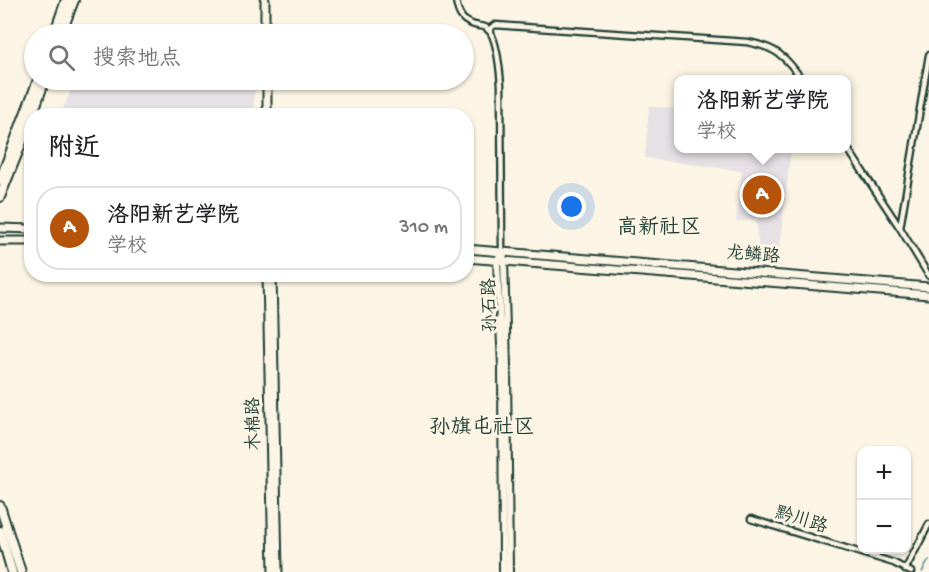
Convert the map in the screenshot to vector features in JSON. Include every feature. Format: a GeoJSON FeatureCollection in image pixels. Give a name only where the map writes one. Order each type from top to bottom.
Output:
{"type":"FeatureCollection","features":[{"type":"Feature","properties":{"kind":"main road"},"geometry":{"type":"LineString","coordinates":[[263,0],[264,24]]}},
{"type":"Feature","properties":{"kind":"main road"},"geometry":{"type":"LineString","coordinates":[[58,24],[70,1]]}},
{"type":"Feature","properties":{"kind":"main road"},"geometry":{"type":"LineString","coordinates":[[64,24],[70,1]]}},
{"type":"Feature","properties":{"kind":"main road"},"geometry":{"type":"LineString","coordinates":[[27,108],[34,90]]}},
{"type":"Feature","properties":{"kind":"main road"},"geometry":{"type":"LineString","coordinates":[[35,108],[41,90]]}},
{"type":"Feature","properties":{"kind":"main road"},"geometry":{"type":"LineString","coordinates":[[265,90],[266,108]]}},
{"type":"Feature","properties":{"kind":"main road"},"geometry":{"type":"LineString","coordinates":[[0,180],[24,117]]}},
{"type":"Feature","properties":{"kind":"main road"},"geometry":{"type":"LineString","coordinates":[[0,197],[24,136]]}},
{"type":"Feature","properties":{"kind":"main road"},"geometry":{"type":"LineString","coordinates":[[0,228],[24,229]]}},
{"type":"Feature","properties":{"kind":"main road"},"geometry":{"type":"LineString","coordinates":[[0,241],[24,241]]}},
{"type":"Feature","properties":{"kind":"main road","name":"龙鳞路"},"geometry":{"type":"LineString","coordinates":[[474,249],[929,286]]}},
{"type":"Feature","properties":{"kind":"main road","name":"龙鳞路"},"geometry":{"type":"LineString","coordinates":[[474,259],[929,295]]}},
{"type":"Feature","properties":{"kind":"main road","name":"木棉路"},"geometry":{"type":"LineString","coordinates":[[267,282],[273,572]]}},
{"type":"Feature","properties":{"kind":"main road","name":"木棉路"},"geometry":{"type":"LineString","coordinates":[[272,282],[278,572]]}},
{"type":"Feature","properties":{"kind":"main road"},"geometry":{"type":"LineString","coordinates":[[0,506],[19,572]]}},
{"type":"Feature","properties":{"kind":"main road"},"geometry":{"type":"LineString","coordinates":[[0,531],[19,572]]}},
{"type":"Feature","properties":{"kind":"street"},"geometry":{"type":"LineString","coordinates":[[456,0],[460,17],[468,24]]}},
{"type":"Feature","properties":{"kind":"street"},"geometry":{"type":"LineString","coordinates":[[474,25],[485,27],[488,30],[499,63],[502,251]]}},
{"type":"Feature","properties":{"kind":"street"},"geometry":{"type":"LineString","coordinates":[[488,30],[495,26],[747,42],[772,48],[799,75]]}},
{"type":"Feature","properties":{"kind":"street"},"geometry":{"type":"LineString","coordinates":[[900,228],[929,55]]}},
{"type":"Feature","properties":{"kind":"street"},"geometry":{"type":"LineString","coordinates":[[915,140],[929,70]]}},
{"type":"Feature","properties":{"kind":"street"},"geometry":{"type":"LineString","coordinates":[[851,153],[929,276]]}},
{"type":"Feature","properties":{"kind":"street","name":"孙石路"},"geometry":{"type":"LineString","coordinates":[[502,251],[503,572]]}},
{"type":"Feature","properties":{"kind":"street","name":"孙石路"},"geometry":{"type":"LineString","coordinates":[[501,261],[509,572]]}},
{"type":"Feature","properties":{"kind":"street","name":"黔川路"},"geometry":{"type":"LineString","coordinates":[[751,519],[894,563],[904,571],[910,572]]}},
{"type":"Feature","properties":{"kind":"street"},"geometry":{"type":"LineString","coordinates":[[904,571],[929,524]]}},
{"type":"Feature","properties":{"kind":"shaded area"},"geometry":{"type":"Polygon","coordinates":[[[71,90],[254,90],[254,108],[63,108],[71,90]]]}},
{"type":"Feature","properties":{"kind":"shaded area"},"geometry":{"type":"Polygon","coordinates":[[[649,106],[674,109],[674,153],[791,153],[777,267],[760,266],[756,219],[736,222],[742,171],[645,158],[649,106]]]}},
{"type":"Feature","properties":{"kind":"waterway"},"geometry":{"type":"LineString","coordinates":[[922,572],[929,560]]}},
{"type":"Feature","properties":{"kind":"place","name":"洛阳新艺学院"},"geometry":{"type":"Point","coordinates":[762,195]}},
{"type":"Feature","properties":{"kind":"district","name":"高新社区"},"geometry":{"type":"Point","coordinates":[659,229]}},
{"type":"Feature","properties":{"kind":"district","name":"孙旗屯社区"},"geometry":{"type":"Point","coordinates":[482,429]}}]}
